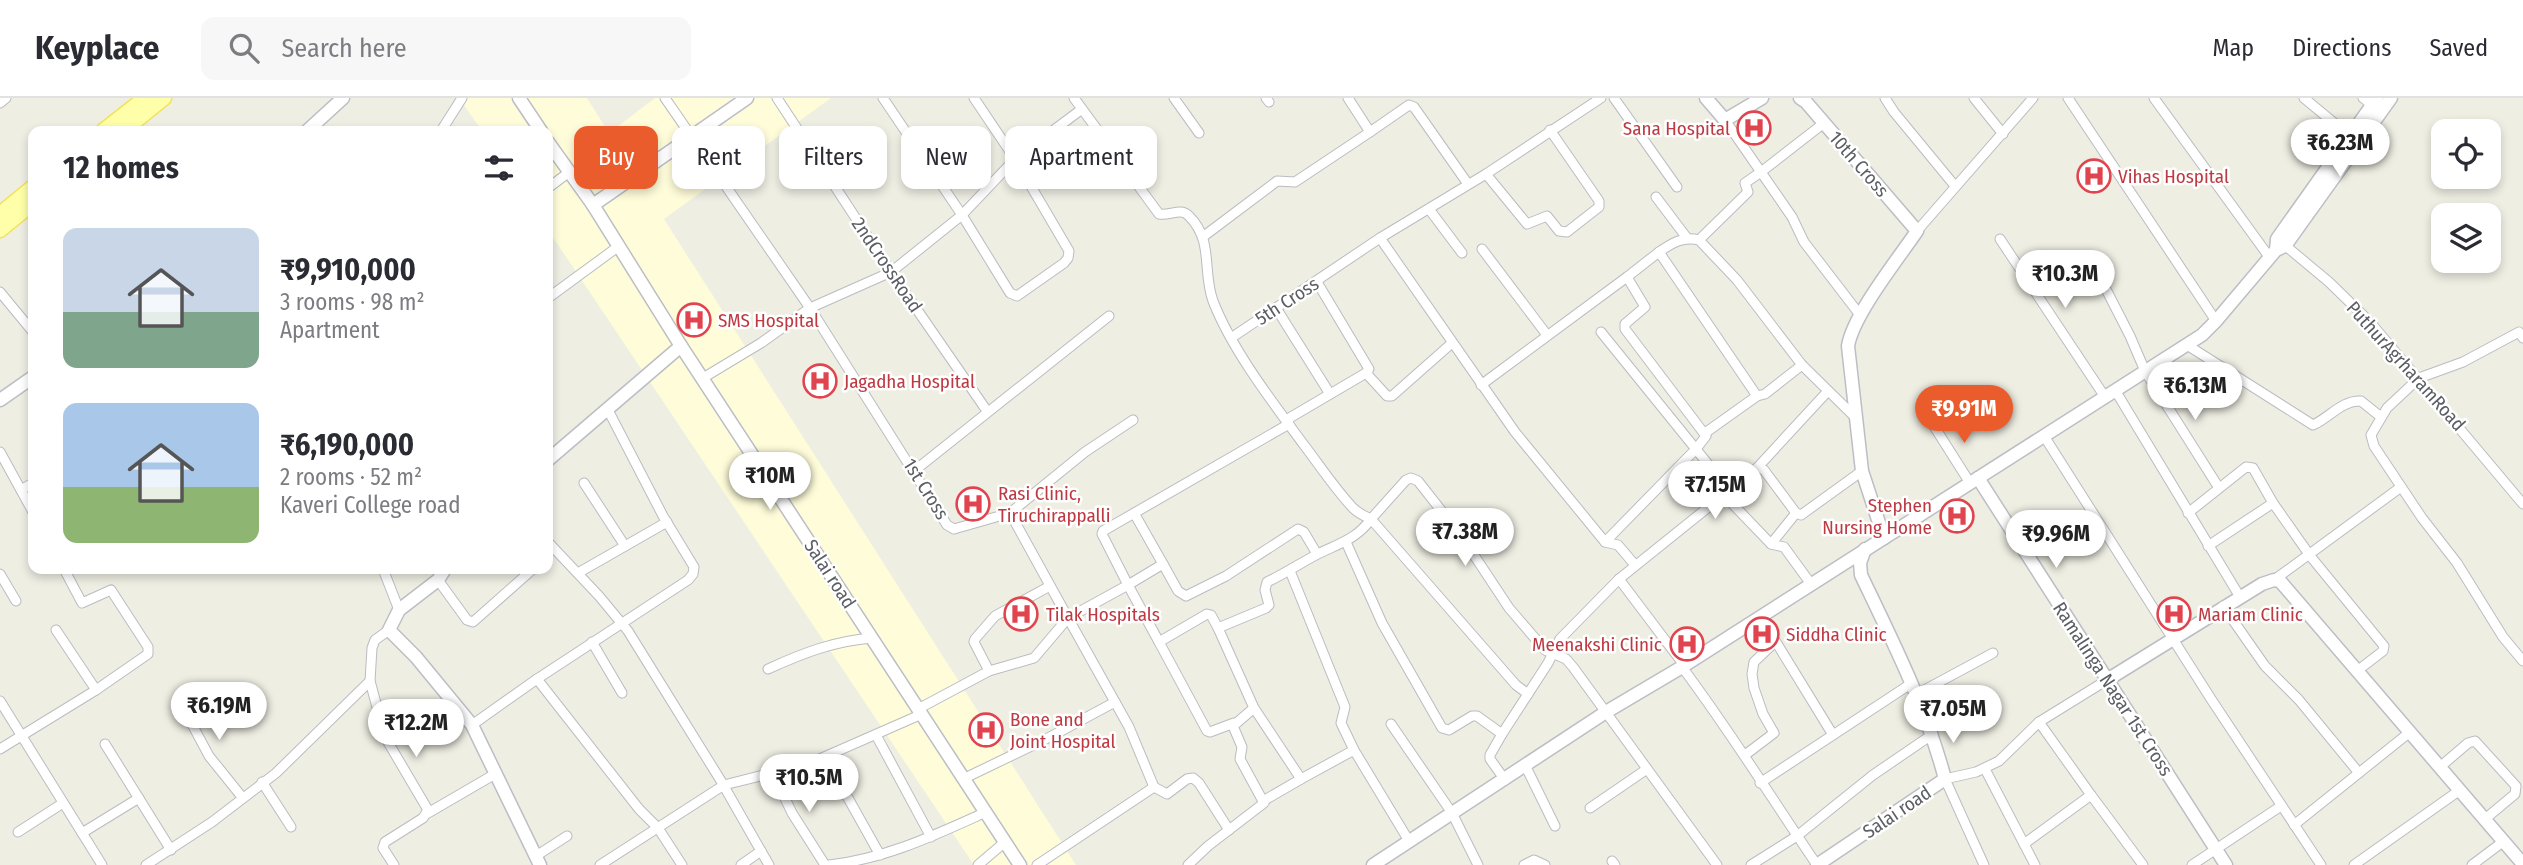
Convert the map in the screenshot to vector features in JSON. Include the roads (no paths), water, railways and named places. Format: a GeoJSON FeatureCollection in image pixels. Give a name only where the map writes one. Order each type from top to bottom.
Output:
{"type":"FeatureCollection","features":[{"type":"Feature","properties":{"kind":"main road"},"geometry":{"type":"LineString","coordinates":[[109,126],[145,98]]}},
{"type":"Feature","properties":{"kind":"main road"},"geometry":{"type":"LineString","coordinates":[[129,126],[164,98]]}},
{"type":"Feature","properties":{"kind":"main road"},"geometry":{"type":"LineString","coordinates":[[0,214],[28,191]]}},
{"type":"Feature","properties":{"kind":"main road"},"geometry":{"type":"LineString","coordinates":[[0,230],[28,208]]}},
{"type":"Feature","properties":{"kind":"street"},"geometry":{"type":"LineString","coordinates":[[0,103],[6,98]]}},
{"type":"Feature","properties":{"kind":"street"},"geometry":{"type":"LineString","coordinates":[[312,126],[343,98]]}},
{"type":"Feature","properties":{"kind":"street"},"geometry":{"type":"LineString","coordinates":[[444,126],[462,98]]}},
{"type":"Feature","properties":{"kind":"street"},"geometry":{"type":"LineString","coordinates":[[519,98],[538,126]]}},
{"type":"Feature","properties":{"kind":"street","name":"1st Cross"},"geometry":{"type":"LineString","coordinates":[[665,98],[684,126]]}},
{"type":"Feature","properties":{"kind":"street"},"geometry":{"type":"LineString","coordinates":[[707,126],[747,98]]}},
{"type":"Feature","properties":{"kind":"street","name":"2ndCrossRoad"},"geometry":{"type":"LineString","coordinates":[[777,98],[891,272],[987,411]]}},
{"type":"Feature","properties":{"kind":"street"},"geometry":{"type":"LineString","coordinates":[[883,98],[1013,294],[1020,295],[1068,258],[1069,251],[1033,189]]}},
{"type":"Feature","properties":{"kind":"street"},"geometry":{"type":"LineString","coordinates":[[974,98],[1005,144]]}},
{"type":"Feature","properties":{"kind":"street"},"geometry":{"type":"LineString","coordinates":[[1074,98],[1159,214],[1180,211],[1188,214],[1204,236],[1212,299],[1231,338],[1287,422],[1354,509],[1371,519],[1516,685],[1528,694]]}},
{"type":"Feature","properties":{"kind":"street"},"geometry":{"type":"LineString","coordinates":[[1174,98],[1199,133]]}},
{"type":"Feature","properties":{"kind":"street"},"geometry":{"type":"LineString","coordinates":[[1348,98],[1370,132]]}},
{"type":"Feature","properties":{"kind":"street"},"geometry":{"type":"LineString","coordinates":[[1204,236],[1277,181],[1295,182],[1420,98]]}},
{"type":"Feature","properties":{"kind":"street","name":"5th Cross"},"geometry":{"type":"LineString","coordinates":[[1231,338],[1380,238],[1486,174],[1601,98]]}},
{"type":"Feature","properties":{"kind":"street"},"geometry":{"type":"LineString","coordinates":[[1614,98],[1677,187]]}},
{"type":"Feature","properties":{"kind":"street"},"geometry":{"type":"LineString","coordinates":[[1706,98],[1725,120],[1792,217],[1804,242],[1860,316]]}},
{"type":"Feature","properties":{"kind":"street"},"geometry":{"type":"LineString","coordinates":[[1725,120],[1762,98]]}},
{"type":"Feature","properties":{"kind":"street"},"geometry":{"type":"LineString","coordinates":[[1885,98],[1955,186]]}},
{"type":"Feature","properties":{"kind":"street"},"geometry":{"type":"LineString","coordinates":[[1973,98],[2003,134]]}},
{"type":"Feature","properties":{"kind":"street"},"geometry":{"type":"LineString","coordinates":[[1884,538],[1862,471],[1858,419],[1848,354],[1850,337],[1860,316],[1917,231],[2033,98]]}},
{"type":"Feature","properties":{"kind":"street"},"geometry":{"type":"LineString","coordinates":[[2068,98],[2216,321]]}},
{"type":"Feature","properties":{"kind":"street","name":"PuthurAgrharamRoad"},"geometry":{"type":"LineString","coordinates":[[2154,98],[2277,248],[2329,282],[2362,314],[2419,378],[2523,504]]}},
{"type":"Feature","properties":{"kind":"street"},"geometry":{"type":"LineString","coordinates":[[2304,98],[2351,136]]}},
{"type":"Feature","properties":{"kind":"street"},"geometry":{"type":"LineString","coordinates":[[1378,864],[1606,712],[1683,666],[2187,345],[2216,321],[2277,248],[2391,98]]}},
{"type":"Feature","properties":{"kind":"street","name":"10th Cross"},"geometry":{"type":"LineString","coordinates":[[1806,99],[1917,231]]}},
{"type":"Feature","properties":{"kind":"street"},"geometry":{"type":"LineString","coordinates":[[2277,248],[2351,136],[2371,100]]}},
{"type":"Feature","properties":{"kind":"street"},"geometry":{"type":"LineString","coordinates":[[1409,105],[1419,111],[1468,184]]}},
{"type":"Feature","properties":{"kind":"street"},"geometry":{"type":"LineString","coordinates":[[1059,126],[1082,109]]}},
{"type":"Feature","properties":{"kind":"street"},"geometry":{"type":"LineString","coordinates":[[1699,240],[1748,192],[1745,183],[1824,122]]}},
{"type":"Feature","properties":{"kind":"street"},"geometry":{"type":"LineString","coordinates":[[1486,174],[1527,224],[1547,216],[1559,231],[1567,232],[1600,207],[1600,201],[1550,130]]}},
{"type":"Feature","properties":{"kind":"street","name":"Salai road"},"geometry":{"type":"LineString","coordinates":[[553,150],[593,205],[681,346],[1020,865]]}},
{"type":"Feature","properties":{"kind":"street"},"geometry":{"type":"LineString","coordinates":[[593,205],[672,150]]}},
{"type":"Feature","properties":{"kind":"street"},"geometry":{"type":"LineString","coordinates":[[702,377],[761,343],[810,308],[891,272],[962,215],[1005,170]]}},
{"type":"Feature","properties":{"kind":"street"},"geometry":{"type":"LineString","coordinates":[[553,184],[568,173]]}},
{"type":"Feature","properties":{"kind":"street","name":"1st Cross"},"geometry":{"type":"LineString","coordinates":[[727,189],[810,308],[950,527],[1010,513]]}},
{"type":"Feature","properties":{"kind":"street"},"geometry":{"type":"LineString","coordinates":[[1656,197],[1687,238]]}},
{"type":"Feature","properties":{"kind":"street"},"geometry":{"type":"LineString","coordinates":[[1429,209],[1462,253]]}},
{"type":"Feature","properties":{"kind":"street"},"geometry":{"type":"LineString","coordinates":[[1380,238],[1515,432],[1605,542],[1618,545],[1635,565]]}},
{"type":"Feature","properties":{"kind":"street"},"geometry":{"type":"LineString","coordinates":[[1481,385],[1659,252],[1687,238],[1699,240],[1737,280],[1802,365],[1858,419]]}},
{"type":"Feature","properties":{"kind":"street"},"geometry":{"type":"LineString","coordinates":[[2000,239],[2110,394],[2240,597]]}},
{"type":"Feature","properties":{"kind":"street"},"geometry":{"type":"LineString","coordinates":[[553,294],[618,246]]}},
{"type":"Feature","properties":{"kind":"street"},"geometry":{"type":"LineString","coordinates":[[1482,249],[1547,335]]}},
{"type":"Feature","properties":{"kind":"street"},"geometry":{"type":"LineString","coordinates":[[1659,252],[1756,396]]}},
{"type":"Feature","properties":{"kind":"street"},"geometry":{"type":"LineString","coordinates":[[2091,260],[2145,371],[2219,488]]}},
{"type":"Feature","properties":{"kind":"street"},"geometry":{"type":"LineString","coordinates":[[1605,542],[1706,438],[1705,433],[1626,331],[1625,324],[1646,307],[1627,277]]}},
{"type":"Feature","properties":{"kind":"street"},"geometry":{"type":"LineString","coordinates":[[1254,708],[1234,723],[1207,731],[1102,534],[1366,373],[1368,369],[1317,282]]}},
{"type":"Feature","properties":{"kind":"street"},"geometry":{"type":"LineString","coordinates":[[0,292],[28,326]]}},
{"type":"Feature","properties":{"kind":"street"},"geometry":{"type":"LineString","coordinates":[[1276,308],[1330,394]]}},
{"type":"Feature","properties":{"kind":"street"},"geometry":{"type":"LineString","coordinates":[[914,471],[1109,316]]}},
{"type":"Feature","properties":{"kind":"street"},"geometry":{"type":"LineString","coordinates":[[1601,332],[1696,449],[1726,492],[1771,544],[1784,547],[1811,584]]}},
{"type":"Feature","properties":{"kind":"street"},"geometry":{"type":"LineString","coordinates":[[2522,333],[2463,362],[2419,378],[2387,408],[2371,435],[2374,446],[2401,487],[2457,563],[2503,637],[2523,662]]}},
{"type":"Feature","properties":{"kind":"street"},"geometry":{"type":"LineString","coordinates":[[1366,373],[1387,396],[1392,396],[1452,343]]}},
{"type":"Feature","properties":{"kind":"street"},"geometry":{"type":"LineString","coordinates":[[2187,345],[2313,425],[2356,400],[2381,417]]}},
{"type":"Feature","properties":{"kind":"street"},"geometry":{"type":"LineString","coordinates":[[553,456],[681,346]]}},
{"type":"Feature","properties":{"kind":"street"},"geometry":{"type":"LineString","coordinates":[[1705,433],[1756,396],[1765,394],[1802,365]]}},
{"type":"Feature","properties":{"kind":"street"},"geometry":{"type":"LineString","coordinates":[[0,400],[28,380]]}},
{"type":"Feature","properties":{"kind":"street"},"geometry":{"type":"LineString","coordinates":[[1505,780],[1490,755],[1560,639],[1635,565],[1646,559],[1757,468],[1828,391]]}},
{"type":"Feature","properties":{"kind":"street"},"geometry":{"type":"LineString","coordinates":[[472,725],[621,622],[688,580],[693,574],[694,567],[608,410]]}},
{"type":"Feature","properties":{"kind":"street"},"geometry":{"type":"LineString","coordinates":[[1133,420],[1085,452],[1010,513],[1129,727],[1154,787],[1167,794],[1187,779],[1193,778],[1229,830]]}},
{"type":"Feature","properties":{"kind":"street"},"geometry":{"type":"LineString","coordinates":[[1932,423],[1974,481]]}},
{"type":"Feature","properties":{"kind":"street"},"geometry":{"type":"LineString","coordinates":[[2044,436],[2321,865]]}},
{"type":"Feature","properties":{"kind":"street"},"geometry":{"type":"LineString","coordinates":[[0,452],[28,503]]}},
{"type":"Feature","properties":{"kind":"street"},"geometry":{"type":"LineString","coordinates":[[2188,513],[2250,467],[2308,553],[2384,646],[2383,651],[2357,671]]}},
{"type":"Feature","properties":{"kind":"street"},"geometry":{"type":"LineString","coordinates":[[1757,468],[1767,473],[1796,513],[1803,515],[1862,471]]}},
{"type":"Feature","properties":{"kind":"street"},"geometry":{"type":"LineString","coordinates":[[1219,628],[1268,607],[1265,590],[1267,582],[1317,554],[1346,542],[1363,530],[1406,480],[1411,478],[1418,481],[1462,537],[1509,608],[1545,650],[1566,659],[1717,865]]}},
{"type":"Feature","properties":{"kind":"street","name":"Ramalinga Nagar 1st Cross"},"geometry":{"type":"LineString","coordinates":[[1974,481],[2226,865]]}},
{"type":"Feature","properties":{"kind":"street"},"geometry":{"type":"LineString","coordinates":[[584,483],[625,546]]}},
{"type":"Feature","properties":{"kind":"street"},"geometry":{"type":"LineString","coordinates":[[21,490],[28,486]]}},
{"type":"Feature","properties":{"kind":"street"},"geometry":{"type":"LineString","coordinates":[[1984,865],[1945,779],[1985,769],[1999,761],[2039,722],[2223,606],[2274,580],[2401,487]]}},
{"type":"Feature","properties":{"kind":"street"},"geometry":{"type":"LineString","coordinates":[[2208,546],[2273,503]]}},
{"type":"Feature","properties":{"kind":"street"},"geometry":{"type":"LineString","coordinates":[[1134,513],[1178,591],[1186,596],[1226,576],[1298,528],[1304,532],[1317,554]]}},
{"type":"Feature","properties":{"kind":"street"},"geometry":{"type":"LineString","coordinates":[[1771,544],[1796,513]]}},
{"type":"Feature","properties":{"kind":"street"},"geometry":{"type":"LineString","coordinates":[[578,573],[667,522]]}},
{"type":"Feature","properties":{"kind":"street"},"geometry":{"type":"LineString","coordinates":[[1346,542],[1382,623],[1442,728],[1449,730],[1472,716],[1477,716],[1502,734]]}},
{"type":"Feature","properties":{"kind":"street","name":"Salai road"},"geometry":{"type":"LineString","coordinates":[[1817,865],[1945,779],[1933,734],[1861,575],[1860,563],[1866,549]]}},
{"type":"Feature","properties":{"kind":"street"},"geometry":{"type":"LineString","coordinates":[[553,552],[578,573],[621,622],[724,785],[769,865]]}},
{"type":"Feature","properties":{"kind":"street"},"geometry":{"type":"LineString","coordinates":[[600,865],[611,862],[724,785],[825,757],[920,712],[989,671],[1034,657],[1068,618],[1163,564]]}},
{"type":"Feature","properties":{"kind":"street"},"geometry":{"type":"LineString","coordinates":[[1290,571],[1345,707],[1341,723],[1354,750],[1409,841]]}},
{"type":"Feature","properties":{"kind":"street"},"geometry":{"type":"LineString","coordinates":[[0,574],[16,601]]}},
{"type":"Feature","properties":{"kind":"street"},"geometry":{"type":"LineString","coordinates":[[0,750],[96,690],[146,656],[149,649],[111,590],[82,603],[67,574]]}},
{"type":"Feature","properties":{"kind":"street"},"geometry":{"type":"LineString","coordinates":[[385,574],[398,610]]}},
{"type":"Feature","properties":{"kind":"street"},"geometry":{"type":"LineString","coordinates":[[428,813],[427,806],[385,737],[370,681],[375,640],[389,630],[398,610],[441,574],[467,620],[473,622],[527,574]]}},
{"type":"Feature","properties":{"kind":"street"},"geometry":{"type":"LineString","coordinates":[[1619,579],[1745,755],[1760,783],[1817,865]]}},
{"type":"Feature","properties":{"kind":"street"},"geometry":{"type":"LineString","coordinates":[[2274,580],[2285,585],[2523,864]]}},
{"type":"Feature","properties":{"kind":"street"},"geometry":{"type":"LineString","coordinates":[[989,671],[974,642],[975,639],[995,616],[1050,586]]}},
{"type":"Feature","properties":{"kind":"street"},"geometry":{"type":"LineString","coordinates":[[2223,606],[2265,666],[2283,687],[2299,700],[2359,773]]}},
{"type":"Feature","properties":{"kind":"street"},"geometry":{"type":"LineString","coordinates":[[1158,642],[1207,614],[1211,615],[1254,708],[1301,779]]}},
{"type":"Feature","properties":{"kind":"street"},"geometry":{"type":"LineString","coordinates":[[1760,616],[1833,735]]}},
{"type":"Feature","properties":{"kind":"street"},"geometry":{"type":"LineString","coordinates":[[57,630],[96,690]]}},
{"type":"Feature","properties":{"kind":"street"},"geometry":{"type":"LineString","coordinates":[[389,630],[416,657],[472,725],[538,861],[566,836]]}},
{"type":"Feature","properties":{"kind":"street"},"geometry":{"type":"LineString","coordinates":[[768,669],[826,645],[872,638]]}},
{"type":"Feature","properties":{"kind":"street"},"geometry":{"type":"LineString","coordinates":[[592,642],[622,693]]}},
{"type":"Feature","properties":{"kind":"street"},"geometry":{"type":"LineString","coordinates":[[1745,755],[1774,733],[1763,714],[1752,674],[1754,662],[1775,642]]}},
{"type":"Feature","properties":{"kind":"street"},"geometry":{"type":"LineString","coordinates":[[1760,783],[1833,735],[1914,688],[1993,653]]}},
{"type":"Feature","properties":{"kind":"street"},"geometry":{"type":"LineString","coordinates":[[537,679],[639,809],[658,828],[682,865]]}},
{"type":"Feature","properties":{"kind":"street"},"geometry":{"type":"LineString","coordinates":[[146,865],[171,850],[276,773],[370,681]]}},
{"type":"Feature","properties":{"kind":"street"},"geometry":{"type":"LineString","coordinates":[[178,698],[209,755],[242,797]]}},
{"type":"Feature","properties":{"kind":"street"},"geometry":{"type":"LineString","coordinates":[[0,701],[102,865]]}},
{"type":"Feature","properties":{"kind":"street"},"geometry":{"type":"LineString","coordinates":[[965,778],[1115,702]]}},
{"type":"Feature","properties":{"kind":"street"},"geometry":{"type":"LineString","coordinates":[[2039,722],[2143,865]]}},
{"type":"Feature","properties":{"kind":"street"},"geometry":{"type":"LineString","coordinates":[[1234,723],[1242,747],[1240,759],[1263,801]]}},
{"type":"Feature","properties":{"kind":"street"},"geometry":{"type":"LineString","coordinates":[[1391,724],[1452,813],[1478,865]]}},
{"type":"Feature","properties":{"kind":"street"},"geometry":{"type":"LineString","coordinates":[[2294,825],[2410,732]]}},
{"type":"Feature","properties":{"kind":"street"},"geometry":{"type":"LineString","coordinates":[[1751,865],[1797,836],[1873,775],[1933,734]]}},
{"type":"Feature","properties":{"kind":"street"},"geometry":{"type":"LineString","coordinates":[[876,735],[931,837]]}},
{"type":"Feature","properties":{"kind":"street"},"geometry":{"type":"LineString","coordinates":[[2440,767],[2468,743],[2478,742],[2516,786],[2516,791],[2486,819]]}},
{"type":"Feature","properties":{"kind":"street"},"geometry":{"type":"LineString","coordinates":[[105,744],[171,850]]}},
{"type":"Feature","properties":{"kind":"street"},"geometry":{"type":"LineString","coordinates":[[1188,865],[1263,804],[1263,801],[1354,750]]}},
{"type":"Feature","properties":{"kind":"street"},"geometry":{"type":"LineString","coordinates":[[825,757],[880,855]]}},
{"type":"Feature","properties":{"kind":"street"},"geometry":{"type":"LineString","coordinates":[[1526,766],[1555,826]]}},
{"type":"Feature","properties":{"kind":"street"},"geometry":{"type":"LineString","coordinates":[[1590,808],[1647,769]]}},
{"type":"Feature","properties":{"kind":"street"},"geometry":{"type":"LineString","coordinates":[[1985,769],[2035,865]]}},
{"type":"Feature","properties":{"kind":"street"},"geometry":{"type":"LineString","coordinates":[[773,773],[792,813],[827,865],[855,862],[909,847],[986,812]]}},
{"type":"Feature","properties":{"kind":"street"},"geometry":{"type":"LineString","coordinates":[[394,865],[383,848],[385,842],[495,774]]}},
{"type":"Feature","properties":{"kind":"street"},"geometry":{"type":"LineString","coordinates":[[262,782],[290,827]]}},
{"type":"Feature","properties":{"kind":"street"},"geometry":{"type":"LineString","coordinates":[[1037,865],[1154,787]]}},
{"type":"Feature","properties":{"kind":"street"},"geometry":{"type":"LineString","coordinates":[[2354,865],[2460,790]]}},
{"type":"Feature","properties":{"kind":"street"},"geometry":{"type":"LineString","coordinates":[[2024,844],[2091,795]]}},
{"type":"Feature","properties":{"kind":"street"},"geometry":{"type":"LineString","coordinates":[[82,832],[139,798]]}},
{"type":"Feature","properties":{"kind":"street"},"geometry":{"type":"LineString","coordinates":[[18,832],[63,803]]}},
{"type":"Feature","properties":{"kind":"street"},"geometry":{"type":"LineString","coordinates":[[2192,865],[2281,806]]}},
{"type":"Feature","properties":{"kind":"street"},"geometry":{"type":"LineString","coordinates":[[2472,865],[2504,841]]}},
{"type":"Feature","properties":{"kind":"street"},"geometry":{"type":"LineString","coordinates":[[978,865],[1005,842]]}},
{"type":"Feature","properties":{"kind":"street"},"geometry":{"type":"LineString","coordinates":[[741,865],[761,851]]}},
{"type":"Feature","properties":{"kind":"street"},"geometry":{"type":"LineString","coordinates":[[1524,865],[1534,860],[1545,865]]}},
{"type":"Feature","properties":{"kind":"place","name":"Sana Hospital"},"geometry":{"type":"Point","coordinates":[1754,128]}},
{"type":"Feature","properties":{"kind":"place","name":"Vihas Hospital"},"geometry":{"type":"Point","coordinates":[2094,176]}},
{"type":"Feature","properties":{"kind":"place","name":"SMS Hospital"},"geometry":{"type":"Point","coordinates":[694,320]}},
{"type":"Feature","properties":{"kind":"place","name":"Jagadha Hospital"},"geometry":{"type":"Point","coordinates":[820,381]}},
{"type":"Feature","properties":{"kind":"place","name":"Rasi Clinic, Tiruchirappalli"},"geometry":{"type":"Point","coordinates":[973,504]}},
{"type":"Feature","properties":{"kind":"place","name":"Stephen Nursing Home"},"geometry":{"type":"Point","coordinates":[1957,516]}},
{"type":"Feature","properties":{"kind":"place","name":"Tilak Hospitals"},"geometry":{"type":"Point","coordinates":[1021,614]}},
{"type":"Feature","properties":{"kind":"place","name":"Mariam Clinic"},"geometry":{"type":"Point","coordinates":[2174,614]}},
{"type":"Feature","properties":{"kind":"place","name":"Siddha Clinic"},"geometry":{"type":"Point","coordinates":[1762,634]}},
{"type":"Feature","properties":{"kind":"place","name":"Meenakshi Clinic"},"geometry":{"type":"Point","coordinates":[1687,644]}},
{"type":"Feature","properties":{"kind":"place","name":"Bone and Joint Hospital"},"geometry":{"type":"Point","coordinates":[986,730]}}]}
